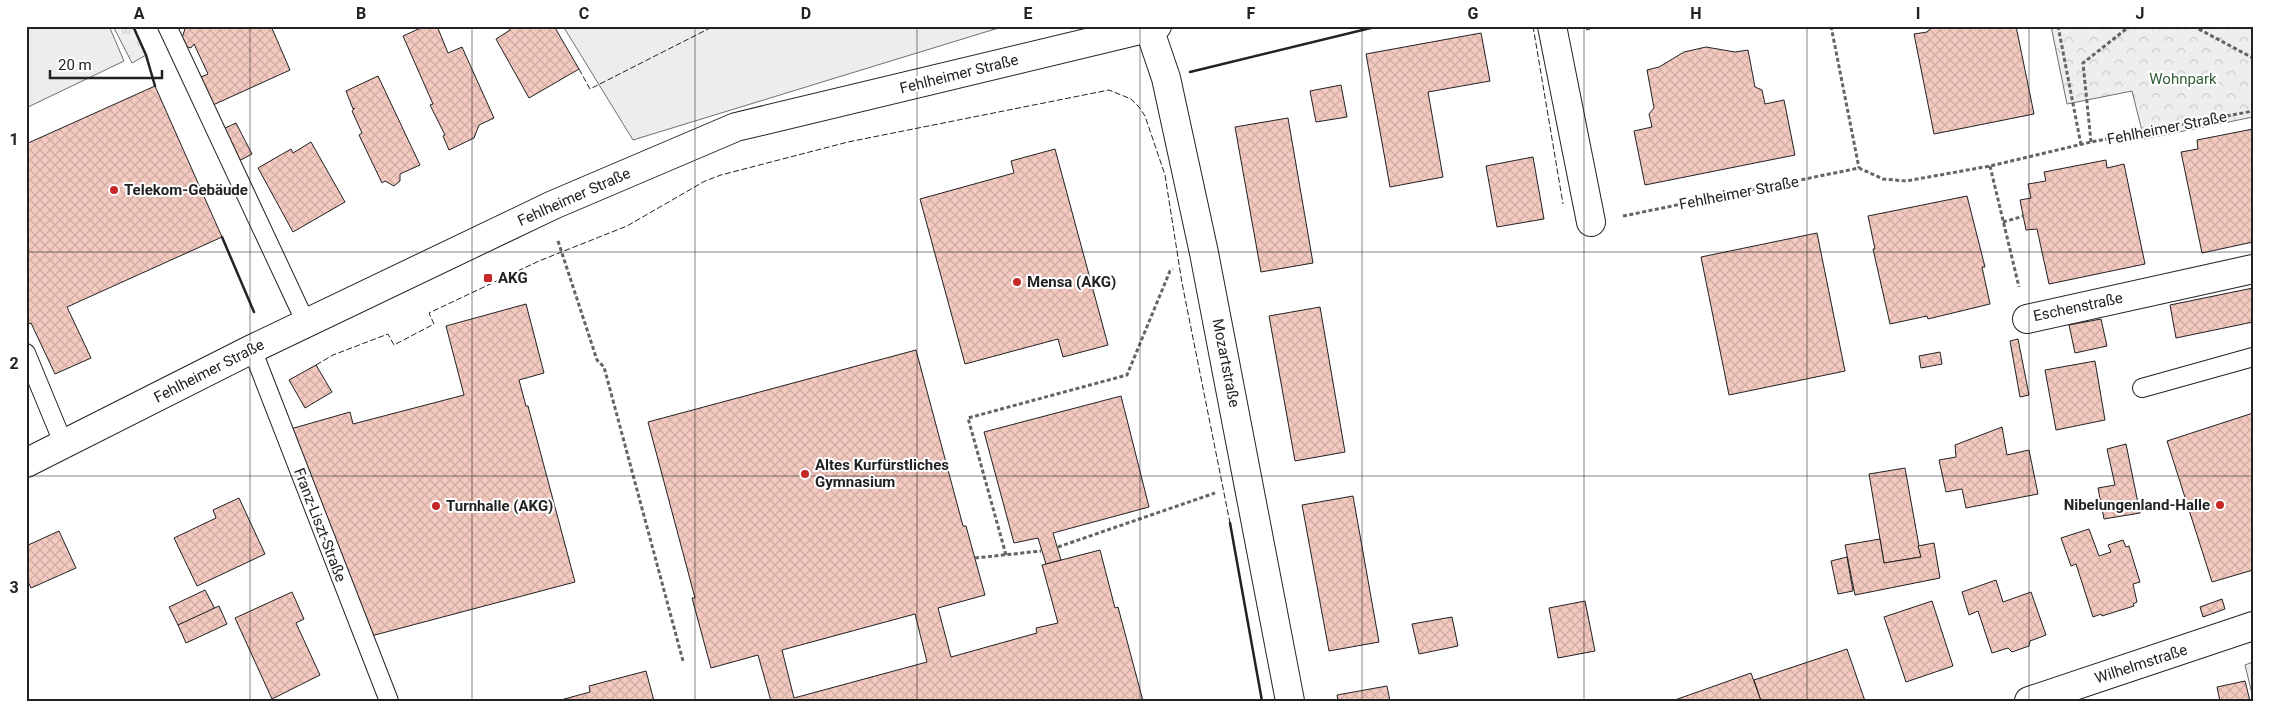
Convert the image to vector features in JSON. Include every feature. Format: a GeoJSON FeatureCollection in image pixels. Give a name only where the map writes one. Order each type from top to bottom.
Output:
{"type":"FeatureCollection","features":[{"type":"Feature","properties":{"kind":"street"},"geometry":{"type":"LineString","coordinates":[[1552,26],[1591,222]]}},
{"type":"Feature","properties":{"kind":"street","name":"Fehlheimer Straße"},"geometry":{"type":"LineString","coordinates":[[26,463],[252,349],[553,205],[736,127],[1152,27]]}},
{"type":"Feature","properties":{"kind":"street","name":"Mozartstraße"},"geometry":{"type":"LineString","coordinates":[[1152,27],[1166,78],[1204,253],[1290,701]]}},
{"type":"Feature","properties":{"kind":"street","name":"Eschenstraße"},"geometry":{"type":"LineString","coordinates":[[2027,319],[2253,269]]}},
{"type":"Feature","properties":{"kind":"street","name":"Wilhelmstraße"},"geometry":{"type":"LineString","coordinates":[[2029,701],[2253,626]]}},
{"type":"Feature","properties":{"kind":"lane"},"geometry":{"type":"LineString","coordinates":[[167,26],[306,323]]}},
{"type":"Feature","properties":{"kind":"lane","name":"Franz-Liszt-Straße"},"geometry":{"type":"LineString","coordinates":[[252,349],[389,701]]}},
{"type":"Feature","properties":{"kind":"lane"},"geometry":{"type":"LineString","coordinates":[[26,353],[64,445]]}},
{"type":"Feature","properties":{"kind":"lane"},"geometry":{"type":"LineString","coordinates":[[2142,388],[2253,357]]}},
{"type":"Feature","properties":{"kind":"path"},"geometry":{"type":"LineString","coordinates":[[1831,26],[1859,168]]}},
{"type":"Feature","properties":{"kind":"path"},"geometry":{"type":"LineString","coordinates":[[2058,26],[2081,145]]}},
{"type":"Feature","properties":{"kind":"path"},"geometry":{"type":"LineString","coordinates":[[2091,142],[2083,63],[2130,26]]}},
{"type":"Feature","properties":{"kind":"path"},"geometry":{"type":"LineString","coordinates":[[2193,26],[2253,58]]}},
{"type":"Feature","properties":{"kind":"path","name":"Fehlheimer Straße"},"geometry":{"type":"LineString","coordinates":[[1591,222],[1859,168],[1883,179],[1906,181],[1990,166],[2091,142],[2253,111]]}},
{"type":"Feature","properties":{"kind":"path","name":"Eschenstraße"},"geometry":{"type":"LineString","coordinates":[[1990,166],[2027,319]]}},
{"type":"Feature","properties":{"kind":"path"},"geometry":{"type":"LineString","coordinates":[[2003,222],[2024,216]]}},
{"type":"Feature","properties":{"kind":"path"},"geometry":{"type":"LineString","coordinates":[[562,252],[597,360],[604,367],[683,661]]}},
{"type":"Feature","properties":{"kind":"path"},"geometry":{"type":"LineString","coordinates":[[1006,554],[968,418],[1127,375],[1170,271],[1204,253]]}},
{"type":"Feature","properties":{"kind":"path"},"geometry":{"type":"LineString","coordinates":[[1058,547],[1249,481]]}},
{"type":"Feature","properties":{"kind":"path"},"geometry":{"type":"LineString","coordinates":[[975,558],[1041,551]]}},
{"type":"Feature","properties":{"kind":"green space"},"geometry":{"type":"Polygon","coordinates":[[[113,26],[133,26],[146,55],[132,63],[113,26]]]}},
{"type":"Feature","properties":{"kind":"green space","name":"Wohnpark"},"geometry":{"type":"Polygon","coordinates":[[[2051,26],[2253,26],[2253,117],[2144,139],[2132,91],[2067,104],[2051,26]]]}},
{"type":"Feature","properties":{"kind":"shaded area"},"geometry":{"type":"Polygon","coordinates":[[[26,26],[109,26],[124,61],[26,108],[26,26]]]}},
{"type":"Feature","properties":{"kind":"shaded area"},"geometry":{"type":"Polygon","coordinates":[[[563,26],[1005,26],[633,140],[563,26]]]}},
{"type":"Feature","properties":{"kind":"shaded area"},"geometry":{"type":"Polygon","coordinates":[[[2253,662],[2253,698],[2245,665],[2253,662]]]}},
{"type":"Feature","properties":{"kind":"building"},"geometry":{"type":"Polygon","coordinates":[[[186,26],[271,26],[290,70],[213,105],[201,77],[208,74],[194,44],[191,48],[180,44],[186,26]]]}},
{"type":"Feature","properties":{"kind":"building"},"geometry":{"type":"Polygon","coordinates":[[[425,26],[437,26],[448,53],[462,47],[494,118],[479,125],[474,138],[449,150],[443,136],[445,135],[430,105],[433,104],[403,36],[425,26]]]}},
{"type":"Feature","properties":{"kind":"building"},"geometry":{"type":"Polygon","coordinates":[[[507,26],[554,26],[579,69],[529,98],[496,39],[510,30],[507,26]]]}},
{"type":"Feature","properties":{"kind":"building"},"geometry":{"type":"Polygon","coordinates":[[[1933,26],[2016,26],[2034,114],[1934,134],[1914,34],[1927,32],[1933,26]]]}},
{"type":"Feature","properties":{"kind":"building"},"geometry":{"type":"Polygon","coordinates":[[[1481,33],[1490,81],[1428,92],[1443,177],[1390,187],[1366,54],[1481,33]]]}},
{"type":"Feature","properties":{"kind":"building"},"geometry":{"type":"Polygon","coordinates":[[[1706,47],[1735,52],[1748,50],[1755,87],[1762,90],[1765,104],[1784,100],[1795,155],[1645,185],[1634,131],[1652,127],[1649,114],[1654,108],[1647,70],[1659,67],[1684,52],[1706,47]]]}},
{"type":"Feature","properties":{"kind":"building"},"geometry":{"type":"Polygon","coordinates":[[[378,76],[420,165],[400,174],[400,181],[394,186],[385,181],[382,183],[359,135],[362,133],[352,111],[355,108],[353,109],[346,91],[378,76]]]}},
{"type":"Feature","properties":{"kind":"building"},"geometry":{"type":"Polygon","coordinates":[[[1341,85],[1347,117],[1316,122],[1310,91],[1341,85]]]}},
{"type":"Feature","properties":{"kind":"building","name":"Telekom-Gebäude"},"geometry":{"type":"Polygon","coordinates":[[[155,86],[222,237],[67,307],[91,358],[55,374],[31,323],[26,325],[26,144],[155,86]]]}},
{"type":"Feature","properties":{"kind":"building"},"geometry":{"type":"Polygon","coordinates":[[[1288,118],[1313,263],[1261,272],[1235,127],[1288,118]]]}},
{"type":"Feature","properties":{"kind":"building"},"geometry":{"type":"Polygon","coordinates":[[[236,123],[252,154],[237,162],[221,130],[236,123]]]}},
{"type":"Feature","properties":{"kind":"building"},"geometry":{"type":"Polygon","coordinates":[[[2253,129],[2253,242],[2202,253],[2181,152],[2198,149],[2197,140],[2253,129]]]}},
{"type":"Feature","properties":{"kind":"building"},"geometry":{"type":"Polygon","coordinates":[[[311,142],[345,202],[293,232],[258,168],[291,149],[293,153],[311,142]]]}},
{"type":"Feature","properties":{"kind":"building","name":"Mensa (AKG)"},"geometry":{"type":"Polygon","coordinates":[[[1055,149],[1108,345],[1063,357],[1058,339],[965,364],[920,199],[1014,173],[1011,161],[1055,149]]]}},
{"type":"Feature","properties":{"kind":"building"},"geometry":{"type":"Polygon","coordinates":[[[1533,157],[1544,219],[1497,227],[1486,166],[1533,157]]]}},
{"type":"Feature","properties":{"kind":"building"},"geometry":{"type":"Polygon","coordinates":[[[2106,160],[2107,168],[2124,164],[2145,264],[2049,284],[2037,229],[2026,230],[2020,200],[2031,198],[2028,184],[2046,181],[2044,172],[2106,160]]]}},
{"type":"Feature","properties":{"kind":"building"},"geometry":{"type":"Polygon","coordinates":[[[1967,196],[1985,267],[1982,267],[1990,304],[1928,319],[1927,316],[1890,324],[1873,249],[1875,249],[1868,216],[1967,196]]]}},
{"type":"Feature","properties":{"kind":"building"},"geometry":{"type":"Polygon","coordinates":[[[1817,233],[1845,371],[1729,395],[1701,257],[1817,233]]]}},
{"type":"Feature","properties":{"kind":"building"},"geometry":{"type":"Polygon","coordinates":[[[2253,288],[2253,322],[2176,338],[2170,305],[2253,288]]]}},
{"type":"Feature","properties":{"kind":"building","name":"Turnhalle (AKG)"},"geometry":{"type":"Polygon","coordinates":[[[526,304],[544,373],[519,380],[526,406],[528,406],[575,582],[371,636],[287,430],[350,412],[353,424],[464,395],[446,326],[526,304]]]}},
{"type":"Feature","properties":{"kind":"building"},"geometry":{"type":"Polygon","coordinates":[[[1320,307],[1345,452],[1295,461],[1269,316],[1320,307]]]}},
{"type":"Feature","properties":{"kind":"building"},"geometry":{"type":"Polygon","coordinates":[[[2101,319],[2107,346],[2075,353],[2069,325],[2101,319]]]}},
{"type":"Feature","properties":{"kind":"building"},"geometry":{"type":"Polygon","coordinates":[[[2018,339],[2029,395],[2020,397],[2010,341],[2018,339]]]}},
{"type":"Feature","properties":{"kind":"building","name":"Altes Kurfürstliches Gymnasium"},"geometry":{"type":"Polygon","coordinates":[[[916,350],[963,526],[966,526],[985,595],[938,608],[951,657],[1037,633],[1036,628],[1058,623],[1042,565],[1100,550],[1115,608],[1118,607],[1143,701],[771,701],[758,655],[711,668],[692,598],[695,598],[648,422],[916,350]],[[915,614],[782,650],[794,698],[927,662],[915,614]]]}},
{"type":"Feature","properties":{"kind":"building"},"geometry":{"type":"Polygon","coordinates":[[[1940,352],[1942,364],[1921,368],[1919,356],[1940,352]]]}},
{"type":"Feature","properties":{"kind":"building"},"geometry":{"type":"Polygon","coordinates":[[[2095,361],[2105,420],[2056,430],[2045,370],[2095,361]]]}},
{"type":"Feature","properties":{"kind":"building"},"geometry":{"type":"Polygon","coordinates":[[[316,365],[332,392],[305,408],[289,380],[316,365]]]}},
{"type":"Feature","properties":{"kind":"building"},"geometry":{"type":"Polygon","coordinates":[[[1121,396],[1149,507],[1053,533],[1061,560],[1046,564],[1038,538],[1014,543],[984,432],[1121,396]]]}},
{"type":"Feature","properties":{"kind":"building","name":"Nibelungenland-Halle"},"geometry":{"type":"Polygon","coordinates":[[[2253,413],[2253,570],[2212,582],[2167,441],[2253,413]]]}},
{"type":"Feature","properties":{"kind":"building"},"geometry":{"type":"Polygon","coordinates":[[[2002,427],[2007,455],[2029,450],[2038,494],[1966,508],[1962,489],[1946,492],[1939,460],[1956,457],[1955,445],[2002,427]]]}},
{"type":"Feature","properties":{"kind":"building"},"geometry":{"type":"Polygon","coordinates":[[[2126,444],[2140,513],[2104,519],[2098,488],[2115,485],[2107,449],[2126,444]]]}},
{"type":"Feature","properties":{"kind":"building"},"geometry":{"type":"Polygon","coordinates":[[[1905,468],[1921,557],[1884,563],[1869,474],[1905,468]]]}},
{"type":"Feature","properties":{"kind":"building"},"geometry":{"type":"Polygon","coordinates":[[[1353,496],[1379,642],[1329,651],[1302,505],[1353,496]]]}},
{"type":"Feature","properties":{"kind":"building"},"geometry":{"type":"Polygon","coordinates":[[[239,498],[265,554],[197,586],[174,538],[216,518],[213,510],[239,498]]]}},
{"type":"Feature","properties":{"kind":"building"},"geometry":{"type":"Polygon","coordinates":[[[2089,529],[2099,556],[2111,552],[2108,545],[2123,540],[2126,547],[2129,546],[2140,582],[2133,584],[2137,602],[2133,604],[2134,606],[2093,617],[2076,564],[2071,566],[2061,538],[2089,529]]]}},
{"type":"Feature","properties":{"kind":"building"},"geometry":{"type":"Polygon","coordinates":[[[59,531],[76,568],[31,588],[26,577],[26,546],[59,531]]]}},
{"type":"Feature","properties":{"kind":"building"},"geometry":{"type":"Polygon","coordinates":[[[1880,539],[1884,563],[1921,557],[1918,546],[1934,543],[1940,578],[1855,595],[1845,545],[1880,539]]]}},
{"type":"Feature","properties":{"kind":"building"},"geometry":{"type":"Polygon","coordinates":[[[1847,557],[1853,591],[1838,594],[1831,561],[1847,557]]]}},
{"type":"Feature","properties":{"kind":"building"},"geometry":{"type":"Polygon","coordinates":[[[1996,580],[2003,602],[2031,592],[2046,635],[2030,641],[2029,646],[2012,652],[2008,648],[1992,653],[1978,611],[1969,615],[1962,592],[1996,580]]]}},
{"type":"Feature","properties":{"kind":"building"},"geometry":{"type":"Polygon","coordinates":[[[205,590],[215,609],[178,625],[169,607],[205,590]]]}},
{"type":"Feature","properties":{"kind":"building"},"geometry":{"type":"Polygon","coordinates":[[[292,592],[304,619],[296,623],[320,675],[272,699],[235,618],[292,592]]]}},
{"type":"Feature","properties":{"kind":"building"},"geometry":{"type":"Polygon","coordinates":[[[2222,599],[2225,609],[2203,617],[2200,607],[2222,599]]]}},
{"type":"Feature","properties":{"kind":"building"},"geometry":{"type":"Polygon","coordinates":[[[1585,601],[1595,651],[1558,658],[1549,608],[1585,601]]]}},
{"type":"Feature","properties":{"kind":"building"},"geometry":{"type":"Polygon","coordinates":[[[1932,601],[1953,666],[1906,682],[1884,617],[1932,601]]]}},
{"type":"Feature","properties":{"kind":"building"},"geometry":{"type":"Polygon","coordinates":[[[219,606],[227,624],[186,643],[178,625],[219,606]]]}},
{"type":"Feature","properties":{"kind":"building"},"geometry":{"type":"Polygon","coordinates":[[[1452,617],[1458,646],[1419,654],[1412,624],[1452,617]]]}},
{"type":"Feature","properties":{"kind":"building"},"geometry":{"type":"Polygon","coordinates":[[[1847,649],[1865,701],[1761,701],[1754,680],[1847,649]]]}},
{"type":"Feature","properties":{"kind":"building"},"geometry":{"type":"Polygon","coordinates":[[[646,671],[654,701],[557,701],[590,692],[589,686],[646,671]]]}},
{"type":"Feature","properties":{"kind":"building"},"geometry":{"type":"Polygon","coordinates":[[[1751,673],[1761,701],[1672,701],[1751,673]]]}},
{"type":"Feature","properties":{"kind":"building"},"geometry":{"type":"Polygon","coordinates":[[[2245,681],[2250,701],[2220,701],[2217,687],[2245,681]]]}},
{"type":"Feature","properties":{"kind":"building"},"geometry":{"type":"Polygon","coordinates":[[[1387,686],[1390,701],[1338,701],[1337,695],[1387,686]]]}},
{"type":"Feature","properties":{"kind":"fence"},"geometry":{"type":"LineString","coordinates":[[579,69],[590,89],[714,26]]}},
{"type":"Feature","properties":{"kind":"fence"},"geometry":{"type":"LineString","coordinates":[[1533,26],[1563,204]]}},
{"type":"Feature","properties":{"kind":"fence"},"geometry":{"type":"LineString","coordinates":[[316,365],[333,355],[388,334],[394,345],[434,324],[429,313],[539,261],[627,226],[705,181],[721,175],[848,142],[1109,90],[1131,99],[1145,116],[1165,175],[1182,283],[1230,523]]}},
{"type":"Feature","properties":{"kind":"wall"},"geometry":{"type":"LineString","coordinates":[[133,26],[146,55],[155,86]]}},
{"type":"Feature","properties":{"kind":"wall"},"geometry":{"type":"LineString","coordinates":[[1190,72],[1379,26]]}},
{"type":"Feature","properties":{"kind":"wall"},"geometry":{"type":"LineString","coordinates":[[222,237],[254,312]]}},
{"type":"Feature","properties":{"kind":"wall"},"geometry":{"type":"LineString","coordinates":[[1230,523],[1262,701]]}},
{"type":"Feature","properties":{"kind":"place","name":"Telekom-Gebäude"},"geometry":{"type":"Point","coordinates":[114,190]}},
{"type":"Feature","properties":{"kind":"place","name":"AKG"},"geometry":{"type":"Point","coordinates":[488,278]}},
{"type":"Feature","properties":{"kind":"place","name":"Mensa (AKG)"},"geometry":{"type":"Point","coordinates":[1017,282]}},
{"type":"Feature","properties":{"kind":"place","name":"Altes Kurfürstliches Gymnasium"},"geometry":{"type":"Point","coordinates":[805,474]}},
{"type":"Feature","properties":{"kind":"place","name":"Nibelungenland-Halle"},"geometry":{"type":"Point","coordinates":[2220,505]}},
{"type":"Feature","properties":{"kind":"place","name":"Turnhalle (AKG)"},"geometry":{"type":"Point","coordinates":[436,506]}}]}
